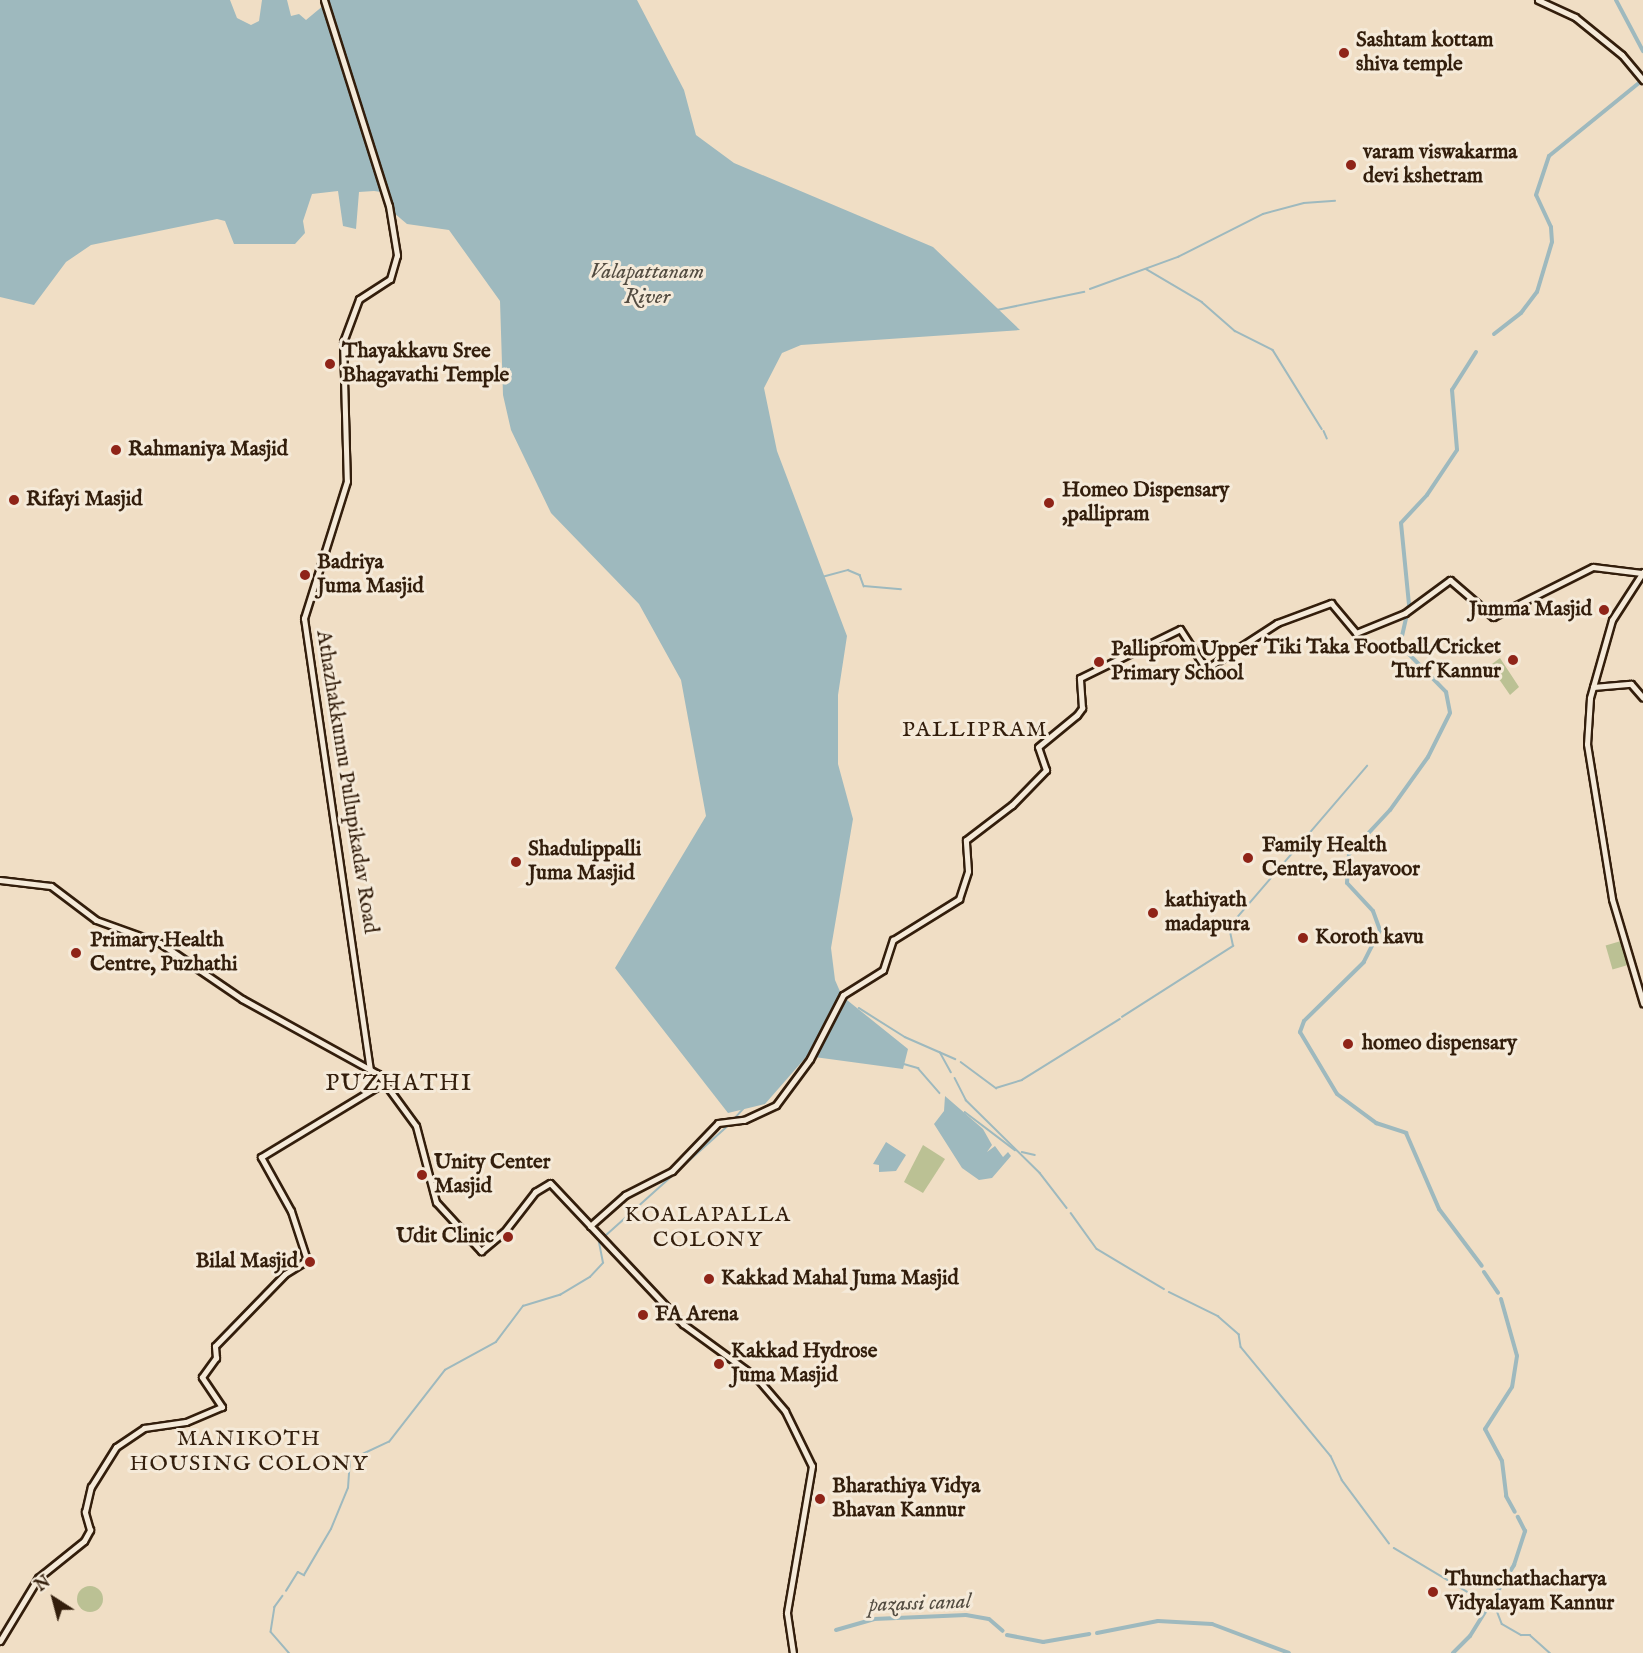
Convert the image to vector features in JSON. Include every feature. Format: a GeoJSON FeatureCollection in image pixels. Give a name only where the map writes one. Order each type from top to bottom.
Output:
{"type":"FeatureCollection","features":[{"type":"Feature","properties":{"kind":"main road","name":"Athazhakkunnu Pullupikadav Road"},"geometry":{"type":"LineString","coordinates":[[324,0],[389,206],[398,255],[390,279],[359,299],[343,342],[347,481],[304,618],[370,1069]]}},
{"type":"Feature","properties":{"kind":"main road"},"geometry":{"type":"LineString","coordinates":[[1538,0],[1575,17],[1622,55],[1643,80]]}},
{"type":"Feature","properties":{"kind":"main road"},"geometry":{"type":"LineString","coordinates":[[590,1226],[622,1197],[672,1171],[714,1127],[773,1108],[810,1059],[843,995],[887,965],[886,951],[893,940],[959,899],[968,871],[965,842],[1046,771],[1038,747],[1077,715],[1082,708],[1080,678],[1180,629],[1206,669],[1277,623],[1331,603],[1352,633],[1410,609],[1450,580],[1493,617],[1593,567],[1643,572],[1612,620],[1593,687],[1587,722],[1589,771],[1612,899],[1643,1003]]}},
{"type":"Feature","properties":{"kind":"main road"},"geometry":{"type":"LineString","coordinates":[[1593,687],[1631,684],[1643,698]]}},
{"type":"Feature","properties":{"kind":"main road"},"geometry":{"type":"LineString","coordinates":[[0,880],[51,886],[96,920],[160,943],[242,999],[370,1069],[385,1082],[416,1126],[436,1202],[474,1246],[487,1250],[547,1182],[683,1324],[767,1389],[808,1453],[811,1478],[787,1613],[793,1653]]}},
{"type":"Feature","properties":{"kind":"main road"},"geometry":{"type":"LineString","coordinates":[[0,1641],[38,1578],[84,1541],[90,1530],[85,1512],[91,1487],[116,1447],[144,1428],[186,1422],[222,1407],[202,1377],[216,1358],[215,1347],[285,1274],[307,1260],[291,1211],[261,1157],[385,1082]]}},
{"type":"Feature","properties":{"kind":"green space"},"geometry":{"type":"Polygon","coordinates":[[[1500,658],[1519,687],[1510,695],[1492,669],[1497,670],[1492,664],[1500,658]]]}},
{"type":"Feature","properties":{"kind":"green space"},"geometry":{"type":"Polygon","coordinates":[[[1621,941],[1628,965],[1613,969],[1606,945],[1621,941]]]}},
{"type":"Feature","properties":{"kind":"green space"},"geometry":{"type":"Polygon","coordinates":[[[923,1145],[945,1159],[923,1193],[904,1182],[923,1145]]]}},
{"type":"Feature","properties":{"kind":"green space"},"geometry":{"type":"Polygon","coordinates":[[[90,1586],[99,1590],[103,1599],[99,1608],[90,1612],[81,1608],[77,1599],[81,1590],[90,1586]]]}},
{"type":"Feature","properties":{"kind":"water","name":"Valapattanam River"},"geometry":{"type":"Polygon","coordinates":[[[0,0],[230,0],[237,18],[251,25],[259,21],[262,0],[287,0],[291,16],[299,14],[306,20],[330,0],[637,0],[684,90],[696,135],[734,163],[933,247],[1020,330],[801,345],[782,353],[764,388],[777,451],[847,636],[838,695],[838,764],[853,819],[831,948],[835,980],[842,996],[908,1049],[903,1069],[807,1056],[765,1104],[728,1113],[615,968],[706,816],[681,680],[639,604],[551,513],[511,430],[503,395],[500,301],[449,230],[407,224],[394,213],[389,193],[374,191],[359,192],[356,229],[343,226],[338,191],[312,194],[303,221],[305,233],[295,244],[234,244],[225,221],[217,219],[91,245],[66,262],[34,305],[0,297],[0,0]]]}},
{"type":"Feature","properties":{"kind":"water"},"geometry":{"type":"Polygon","coordinates":[[[945,1096],[983,1129],[992,1145],[987,1152],[995,1146],[1003,1157],[1008,1152],[1011,1156],[992,1178],[979,1180],[962,1168],[934,1124],[944,1111],[945,1096]]]}},
{"type":"Feature","properties":{"kind":"water"},"geometry":{"type":"Polygon","coordinates":[[[886,1142],[906,1155],[896,1171],[879,1172],[879,1165],[873,1164],[886,1142]]]}},
{"type":"Feature","properties":{"kind":"waterway"},"geometry":{"type":"LineString","coordinates":[[1616,0],[1643,51]]}},
{"type":"Feature","properties":{"kind":"waterway"},"geometry":{"type":"LineString","coordinates":[[1494,334],[1521,313],[1537,292],[1552,242],[1551,227],[1536,195],[1549,156],[1640,82]]}},
{"type":"Feature","properties":{"kind":"waterway"},"geometry":{"type":"LineString","coordinates":[[1090,289],[1178,257],[1263,214],[1304,203],[1335,201]]}},
{"type":"Feature","properties":{"kind":"waterway"},"geometry":{"type":"LineString","coordinates":[[1146,269],[1202,302],[1235,331],[1273,350],[1322,429]]}},
{"type":"Feature","properties":{"kind":"waterway"},"geometry":{"type":"LineString","coordinates":[[997,310],[1084,292]]}},
{"type":"Feature","properties":{"kind":"waterway"},"geometry":{"type":"LineString","coordinates":[[1476,352],[1452,390],[1457,450],[1427,495],[1401,523],[1409,605],[1400,645],[1446,692],[1450,713],[1428,757],[1390,810],[1349,854],[1347,883],[1373,911],[1380,930],[1364,962],[1304,1021],[1300,1032],[1337,1094],[1376,1123],[1406,1133],[1439,1209],[1482,1266]]}},
{"type":"Feature","properties":{"kind":"waterway"},"geometry":{"type":"LineString","coordinates":[[1324,431],[1327,438]]}},
{"type":"Feature","properties":{"kind":"waterway"},"geometry":{"type":"LineString","coordinates":[[822,577],[848,570],[860,575],[864,586],[901,589]]}},
{"type":"Feature","properties":{"kind":"waterway"},"geometry":{"type":"LineString","coordinates":[[1122,1017],[1233,946],[1229,927],[1367,766]]}},
{"type":"Feature","properties":{"kind":"waterway"},"geometry":{"type":"LineString","coordinates":[[859,1008],[905,1037],[955,1059]]}},
{"type":"Feature","properties":{"kind":"waterway"},"geometry":{"type":"LineString","coordinates":[[961,1062],[996,1088],[1022,1080],[1120,1019]]}},
{"type":"Feature","properties":{"kind":"waterway"},"geometry":{"type":"LineString","coordinates":[[940,1052],[951,1072]]}},
{"type":"Feature","properties":{"kind":"waterway"},"geometry":{"type":"LineString","coordinates":[[904,1064],[918,1068],[940,1093]]}},
{"type":"Feature","properties":{"kind":"waterway"},"geometry":{"type":"LineString","coordinates":[[955,1078],[966,1100],[1040,1173],[1067,1208]]}},
{"type":"Feature","properties":{"kind":"waterway"},"geometry":{"type":"LineString","coordinates":[[735,1118],[744,1108]]}},
{"type":"Feature","properties":{"kind":"waterway"},"geometry":{"type":"LineString","coordinates":[[965,1112],[1015,1150]]}},
{"type":"Feature","properties":{"kind":"waterway"},"geometry":{"type":"LineString","coordinates":[[604,1237],[730,1124]]}},
{"type":"Feature","properties":{"kind":"waterway"},"geometry":{"type":"LineString","coordinates":[[1022,1152],[1035,1155]]}},
{"type":"Feature","properties":{"kind":"waterway"},"geometry":{"type":"LineString","coordinates":[[1071,1213],[1097,1249],[1164,1289]]}},
{"type":"Feature","properties":{"kind":"waterway"},"geometry":{"type":"LineString","coordinates":[[354,1458],[389,1442],[445,1370],[496,1342],[523,1306],[560,1295],[590,1277],[603,1263],[599,1242]]}},
{"type":"Feature","properties":{"kind":"waterway","name":"pazassi canal"},"geometry":{"type":"LineString","coordinates":[[1484,1272],[1498,1293]]}},
{"type":"Feature","properties":{"kind":"waterway"},"geometry":{"type":"LineString","coordinates":[[1169,1292],[1218,1316],[1239,1334],[1241,1347],[1331,1456],[1342,1480],[1389,1543]]}},
{"type":"Feature","properties":{"kind":"waterway","name":"pazassi canal"},"geometry":{"type":"LineString","coordinates":[[1501,1299],[1517,1356],[1512,1387],[1485,1429],[1502,1461],[1506,1496],[1515,1512]]}},
{"type":"Feature","properties":{"kind":"waterway"},"geometry":{"type":"LineString","coordinates":[[286,1591],[298,1572],[304,1575],[331,1529],[348,1488],[350,1462]]}},
{"type":"Feature","properties":{"kind":"waterway","name":"pazassi canal"},"geometry":{"type":"LineString","coordinates":[[1453,1653],[1470,1636],[1514,1565],[1525,1531],[1518,1517]]}},
{"type":"Feature","properties":{"kind":"waterway"},"geometry":{"type":"LineString","coordinates":[[1394,1548],[1488,1604]]}},
{"type":"Feature","properties":{"kind":"waterway"},"geometry":{"type":"LineString","coordinates":[[283,1596],[275,1607],[271,1632],[289,1653]]}},
{"type":"Feature","properties":{"kind":"waterway"},"geometry":{"type":"LineString","coordinates":[[1496,1608],[1502,1624],[1521,1635],[1530,1635],[1550,1653]]}},
{"type":"Feature","properties":{"kind":"waterway","name":"pazassi canal"},"geometry":{"type":"LineString","coordinates":[[836,1630],[874,1619],[966,1615],[989,1619],[1003,1631]]}},
{"type":"Feature","properties":{"kind":"waterway","name":"pazassi canal"},"geometry":{"type":"LineString","coordinates":[[1097,1633],[1158,1621],[1212,1624],[1289,1653]]}},
{"type":"Feature","properties":{"kind":"waterway","name":"pazassi canal"},"geometry":{"type":"LineString","coordinates":[[1007,1635],[1043,1642],[1089,1634]]}},
{"type":"Feature","properties":{"kind":"place","name":"Sashtam kottam shiva temple"},"geometry":{"type":"Point","coordinates":[1344,53]}},
{"type":"Feature","properties":{"kind":"place","name":"varam viswakarma devi kshetram"},"geometry":{"type":"Point","coordinates":[1351,165]}},
{"type":"Feature","properties":{"kind":"place","name":"Thayakkavu Sree Bhagavathi Temple"},"geometry":{"type":"Point","coordinates":[330,364]}},
{"type":"Feature","properties":{"kind":"place","name":"Rahmaniya Masjid"},"geometry":{"type":"Point","coordinates":[116,450]}},
{"type":"Feature","properties":{"kind":"place","name":"Rifayi Masjid"},"geometry":{"type":"Point","coordinates":[14,500]}},
{"type":"Feature","properties":{"kind":"place","name":"Homeo Dispensary ,pallipram"},"geometry":{"type":"Point","coordinates":[1049,503]}},
{"type":"Feature","properties":{"kind":"place","name":"Badriya Juma Masjid"},"geometry":{"type":"Point","coordinates":[305,575]}},
{"type":"Feature","properties":{"kind":"place","name":"Jumma Masjid"},"geometry":{"type":"Point","coordinates":[1604,610]}},
{"type":"Feature","properties":{"kind":"place","name":"Tiki Taka Football/Cricket Turf Kannur"},"geometry":{"type":"Point","coordinates":[1513,660]}},
{"type":"Feature","properties":{"kind":"place","name":"Palliprom Upper Primary School"},"geometry":{"type":"Point","coordinates":[1099,662]}},
{"type":"Feature","properties":{"kind":"place","name":"Family Health Centre, Elayavoor"},"geometry":{"type":"Point","coordinates":[1248,858]}},
{"type":"Feature","properties":{"kind":"place","name":"Shadulippalli Juma Masjid"},"geometry":{"type":"Point","coordinates":[516,862]}},
{"type":"Feature","properties":{"kind":"place","name":"kathiyath madapura"},"geometry":{"type":"Point","coordinates":[1153,913]}},
{"type":"Feature","properties":{"kind":"place","name":"Koroth kavu"},"geometry":{"type":"Point","coordinates":[1303,938]}},
{"type":"Feature","properties":{"kind":"place","name":"Primary Health Centre, Puzhathi"},"geometry":{"type":"Point","coordinates":[76,953]}},
{"type":"Feature","properties":{"kind":"place","name":"homeo dispensary"},"geometry":{"type":"Point","coordinates":[1348,1044]}},
{"type":"Feature","properties":{"kind":"place","name":"Unity Center Masjid"},"geometry":{"type":"Point","coordinates":[422,1175]}},
{"type":"Feature","properties":{"kind":"place","name":"Udit Clinic"},"geometry":{"type":"Point","coordinates":[508,1237]}},
{"type":"Feature","properties":{"kind":"place","name":"Bilal Masjid"},"geometry":{"type":"Point","coordinates":[310,1262]}},
{"type":"Feature","properties":{"kind":"place","name":"Kakkad Mahal Juma Masjid"},"geometry":{"type":"Point","coordinates":[709,1279]}},
{"type":"Feature","properties":{"kind":"place","name":"FA Arena"},"geometry":{"type":"Point","coordinates":[643,1315]}},
{"type":"Feature","properties":{"kind":"place","name":"Kakkad Hydrose Juma Masjid"},"geometry":{"type":"Point","coordinates":[719,1364]}},
{"type":"Feature","properties":{"kind":"place","name":"Bharathiya Vidya Bhavan Kannur"},"geometry":{"type":"Point","coordinates":[820,1499]}},
{"type":"Feature","properties":{"kind":"place","name":"Thunchathacharya Vidyalayam Kannur"},"geometry":{"type":"Point","coordinates":[1433,1592]}},
{"type":"Feature","properties":{"kind":"district","name":"PALLIPRAM"},"geometry":{"type":"Point","coordinates":[975,731]}},
{"type":"Feature","properties":{"kind":"district","name":"PUZHATHI"},"geometry":{"type":"Point","coordinates":[399,1084]}},
{"type":"Feature","properties":{"kind":"district","name":"KOALAPALLA COLONY"},"geometry":{"type":"Point","coordinates":[708,1228]}},
{"type":"Feature","properties":{"kind":"district","name":"MANIKOTH HOUSING COLONY"},"geometry":{"type":"Point","coordinates":[249,1452]}}]}
